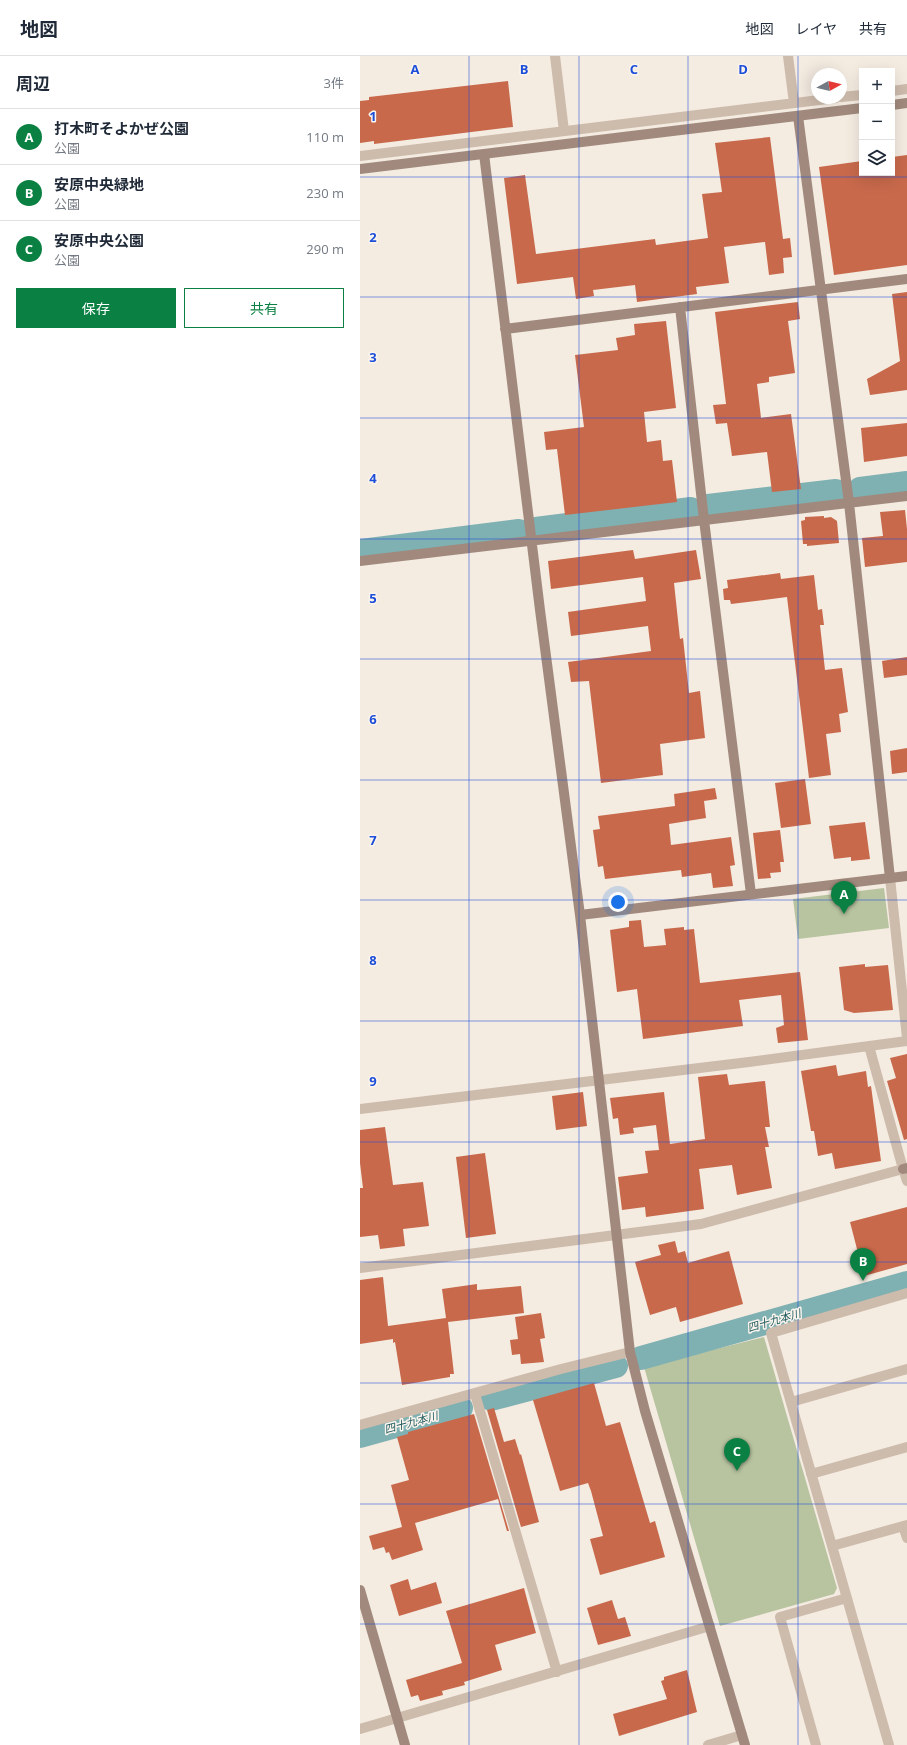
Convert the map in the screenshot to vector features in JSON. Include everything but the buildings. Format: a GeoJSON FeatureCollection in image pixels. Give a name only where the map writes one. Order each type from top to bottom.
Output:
{"type":"FeatureCollection","features":[{"type":"Feature","properties":{"kind":"street"},"geometry":{"type":"LineString","coordinates":[[555,56],[564,131]]}},
{"type":"Feature","properties":{"kind":"street"},"geometry":{"type":"LineString","coordinates":[[788,56],[794,103]]}},
{"type":"Feature","properties":{"kind":"street"},"geometry":{"type":"LineString","coordinates":[[895,91],[907,90]]}},
{"type":"Feature","properties":{"kind":"street"},"geometry":{"type":"LineString","coordinates":[[847,96],[859,95]]}},
{"type":"Feature","properties":{"kind":"street"},"geometry":{"type":"LineString","coordinates":[[360,156],[811,101]]}},
{"type":"Feature","properties":{"kind":"street"},"geometry":{"type":"LineString","coordinates":[[895,105],[907,103]]}},
{"type":"Feature","properties":{"kind":"street"},"geometry":{"type":"LineString","coordinates":[[360,169],[859,108]]}},
{"type":"Feature","properties":{"kind":"street"},"geometry":{"type":"LineString","coordinates":[[798,116],[849,503],[907,1038]]}},
{"type":"Feature","properties":{"kind":"street"},"geometry":{"type":"LineString","coordinates":[[484,154],[533,541],[540,610],[580,915],[630,1352],[645,1411],[744,1740],[708,1745]]}},
{"type":"Feature","properties":{"kind":"street"},"geometry":{"type":"LineString","coordinates":[[505,329],[907,279]]}},
{"type":"Feature","properties":{"kind":"street"},"geometry":{"type":"LineString","coordinates":[[680,307],[704,520],[751,894]]}},
{"type":"Feature","properties":{"kind":"street"},"geometry":{"type":"LineString","coordinates":[[360,561],[907,496]]}},
{"type":"Feature","properties":{"kind":"street"},"geometry":{"type":"LineString","coordinates":[[580,915],[907,876]]}},
{"type":"Feature","properties":{"kind":"street"},"geometry":{"type":"LineString","coordinates":[[360,1109],[907,1041]]}},
{"type":"Feature","properties":{"kind":"street"},"geometry":{"type":"LineString","coordinates":[[869,1046],[907,1180]]}},
{"type":"Feature","properties":{"kind":"street"},"geometry":{"type":"LineString","coordinates":[[360,1268],[701,1224],[905,1169]]}},
{"type":"Feature","properties":{"kind":"street"},"geometry":{"type":"LineString","coordinates":[[889,1745],[771,1333],[907,1293]]}},
{"type":"Feature","properties":{"kind":"street"},"geometry":{"type":"LineString","coordinates":[[360,1425],[561,1369],[630,1352]]}},
{"type":"Feature","properties":{"kind":"street"},"geometry":{"type":"LineString","coordinates":[[791,1402],[907,1369]]}},
{"type":"Feature","properties":{"kind":"street"},"geometry":{"type":"LineString","coordinates":[[475,1394],[557,1672]]}},
{"type":"Feature","properties":{"kind":"street"},"geometry":{"type":"LineString","coordinates":[[811,1474],[907,1447]]}},
{"type":"Feature","properties":{"kind":"street"},"geometry":{"type":"LineString","coordinates":[[832,1546],[905,1525],[907,1538]]}},
{"type":"Feature","properties":{"kind":"street"},"geometry":{"type":"LineString","coordinates":[[360,1590],[405,1745]]}},
{"type":"Feature","properties":{"kind":"street"},"geometry":{"type":"LineString","coordinates":[[816,1745],[780,1617],[847,1598]]}},
{"type":"Feature","properties":{"kind":"street"},"geometry":{"type":"LineString","coordinates":[[360,1729],[710,1626]]}},
{"type":"Feature","properties":{"kind":"green space"},"geometry":{"type":"Polygon","coordinates":[[[884,888],[889,928],[798,939],[793,899],[884,888]]]}},
{"type":"Feature","properties":{"kind":"green space"},"geometry":{"type":"Polygon","coordinates":[[[764,1337],[837,1588],[834,1594],[720,1626],[644,1367],[764,1337]]]}},
{"type":"Feature","properties":{"kind":"waterway"},"geometry":{"type":"LineString","coordinates":[[860,489],[907,483]]}},
{"type":"Feature","properties":{"kind":"waterway"},"geometry":{"type":"LineString","coordinates":[[708,506],[836,491]]}},
{"type":"Feature","properties":{"kind":"waterway"},"geometry":{"type":"LineString","coordinates":[[536,529],[691,509]]}},
{"type":"Feature","properties":{"kind":"waterway"},"geometry":{"type":"LineString","coordinates":[[360,551],[519,531]]}},
{"type":"Feature","properties":{"kind":"waterway","name":"四十九本川"},"geometry":{"type":"LineString","coordinates":[[641,1358],[907,1283]]}},
{"type":"Feature","properties":{"kind":"waterway","name":"四十九本川"},"geometry":{"type":"LineString","coordinates":[[491,1399],[616,1366]]}},
{"type":"Feature","properties":{"kind":"waterway","name":"四十九本川"},"geometry":{"type":"LineString","coordinates":[[360,1436],[461,1408]]}},
{"type":"Feature","properties":{"kind":"place","name":"打木町そよかぜ公園"},"geometry":{"type":"Point","coordinates":[844,914]}},
{"type":"Feature","properties":{"kind":"place","name":"安原中央緑地"},"geometry":{"type":"Point","coordinates":[863,1281]}},
{"type":"Feature","properties":{"kind":"place","name":"安原中央公園"},"geometry":{"type":"Point","coordinates":[737,1471]}}]}
